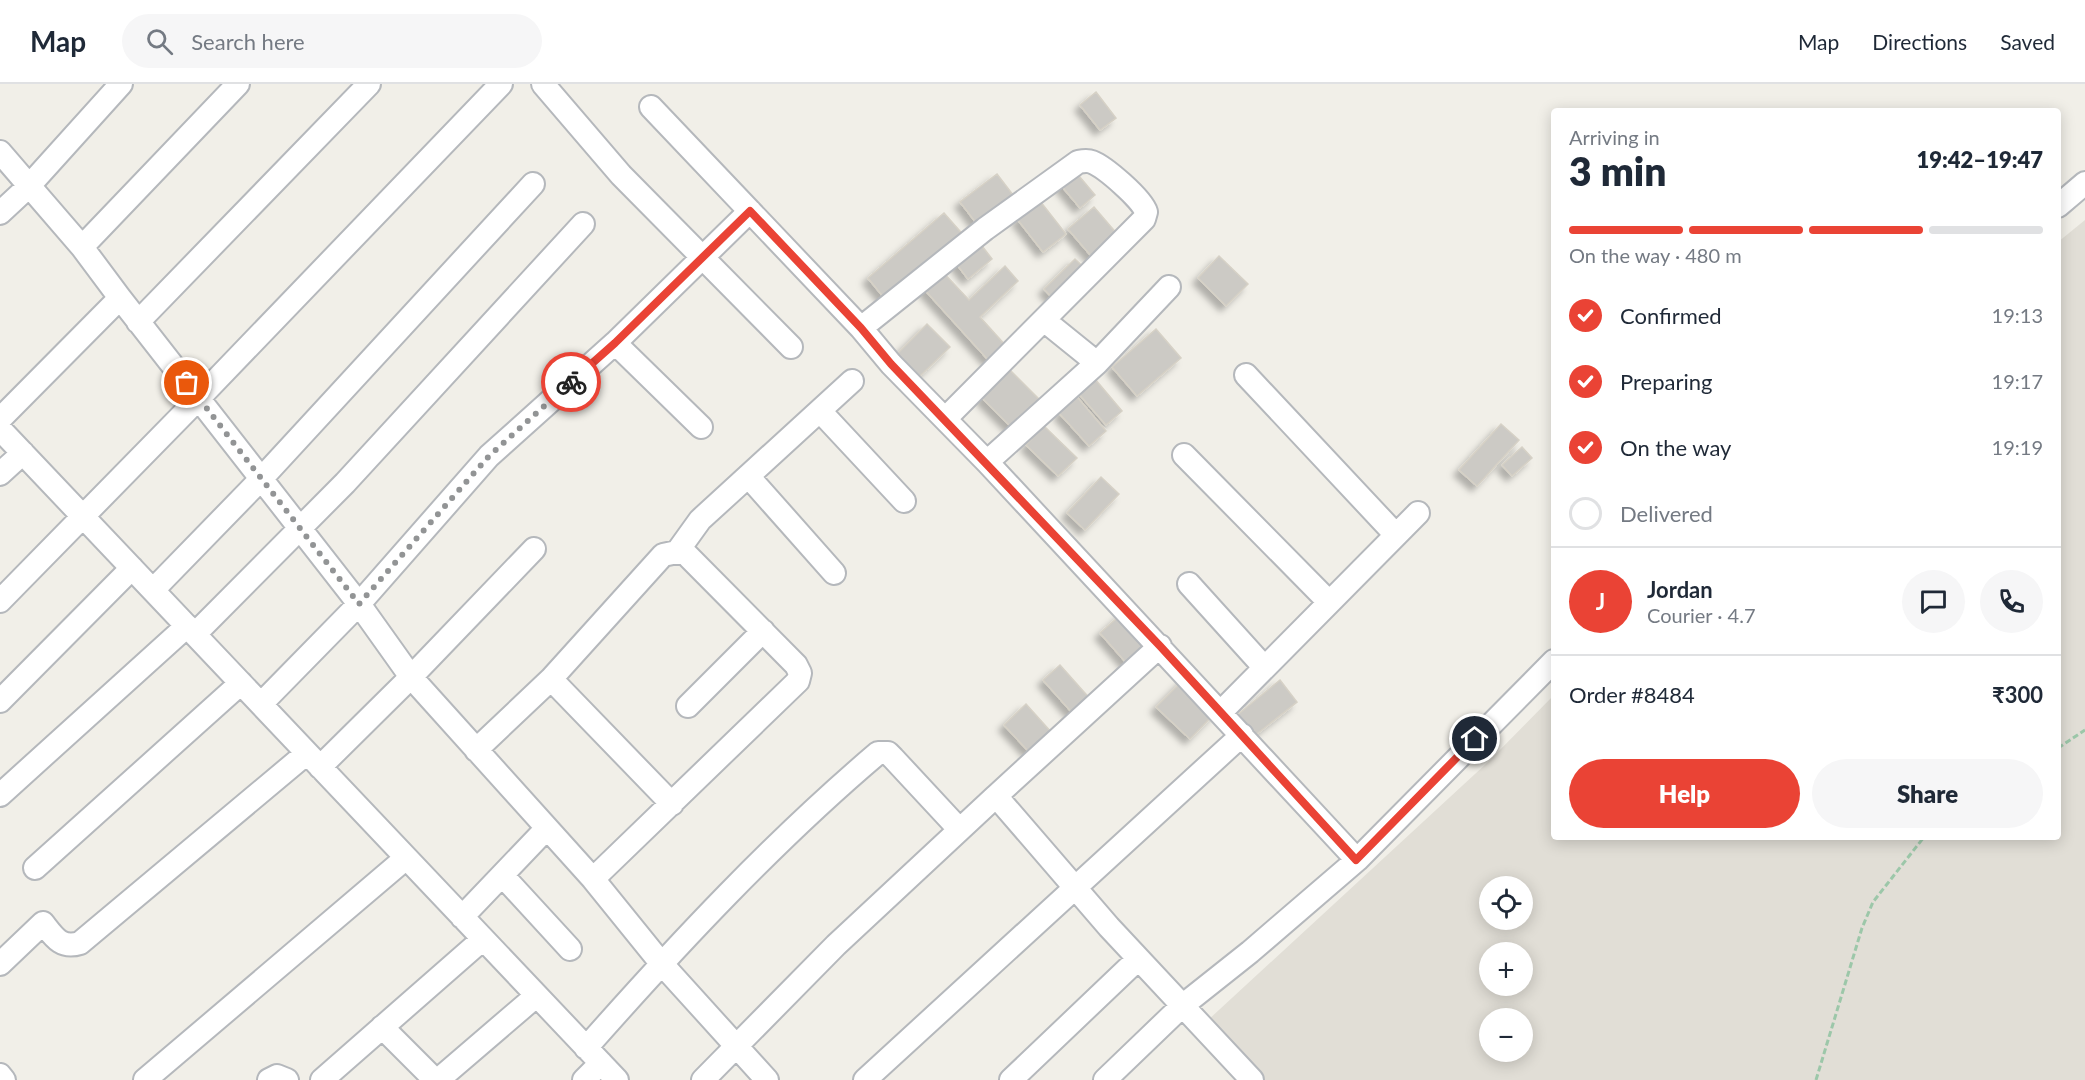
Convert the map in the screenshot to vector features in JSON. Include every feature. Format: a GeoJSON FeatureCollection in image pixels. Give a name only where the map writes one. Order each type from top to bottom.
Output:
{"type":"FeatureCollection","features":[{"type":"Feature","properties":{"kind":"street"},"geometry":{"type":"LineString","coordinates":[[0,213],[28,187],[121,84]]}},
{"type":"Feature","properties":{"kind":"street"},"geometry":{"type":"LineString","coordinates":[[82,247],[238,84]]}},
{"type":"Feature","properties":{"kind":"street"},"geometry":{"type":"LineString","coordinates":[[138,322],[369,84]]}},
{"type":"Feature","properties":{"kind":"street"},"geometry":{"type":"LineString","coordinates":[[0,601],[501,84]]}},
{"type":"Feature","properties":{"kind":"street"},"geometry":{"type":"LineString","coordinates":[[543,84],[617,170],[791,347]]}},
{"type":"Feature","properties":{"kind":"street"},"geometry":{"type":"LineString","coordinates":[[651,107],[861,328],[891,364],[987,462],[1160,646],[1356,860]]}},
{"type":"Feature","properties":{"kind":"street"},"geometry":{"type":"LineString","coordinates":[[0,152],[82,247],[359,604],[411,677],[593,879],[661,963],[767,1080]]}},
{"type":"Feature","properties":{"kind":"street"},"geometry":{"type":"LineString","coordinates":[[861,328],[985,229],[1078,162],[1091,161],[1140,200],[1146,212],[1144,219],[945,419]]}},
{"type":"Feature","properties":{"kind":"street"},"geometry":{"type":"LineString","coordinates":[[2061,203],[2085,183]]}},
{"type":"Feature","properties":{"kind":"street"},"geometry":{"type":"LineString","coordinates":[[153,590],[262,478],[533,184]]}},
{"type":"Feature","properties":{"kind":"street"},"geometry":{"type":"LineString","coordinates":[[261,704],[359,604],[489,456],[615,343],[750,211]]}},
{"type":"Feature","properties":{"kind":"street"},"geometry":{"type":"LineString","coordinates":[[0,795],[191,630],[300,528],[583,224]]}},
{"type":"Feature","properties":{"kind":"street"},"geometry":{"type":"LineString","coordinates":[[987,462],[1097,363],[1169,287]]}},
{"type":"Feature","properties":{"kind":"street"},"geometry":{"type":"LineString","coordinates":[[0,419],[120,298]]}},
{"type":"Feature","properties":{"kind":"street"},"geometry":{"type":"LineString","coordinates":[[1045,321],[1097,363]]}},
{"type":"Feature","properties":{"kind":"street"},"geometry":{"type":"LineString","coordinates":[[615,343],[701,427]]}},
{"type":"Feature","properties":{"kind":"street"},"geometry":{"type":"LineString","coordinates":[[1246,375],[1396,535]]}},
{"type":"Feature","properties":{"kind":"street"},"geometry":{"type":"LineString","coordinates":[[677,552],[700,520],[852,381]]}},
{"type":"Feature","properties":{"kind":"street"},"geometry":{"type":"LineString","coordinates":[[820,411],[904,501]]}},
{"type":"Feature","properties":{"kind":"street"},"geometry":{"type":"LineString","coordinates":[[0,429],[617,1080]]}},
{"type":"Feature","properties":{"kind":"street"},"geometry":{"type":"LineString","coordinates":[[0,474],[22,453]]}},
{"type":"Feature","properties":{"kind":"street"},"geometry":{"type":"LineString","coordinates":[[1184,455],[1328,601]]}},
{"type":"Feature","properties":{"kind":"street"},"geometry":{"type":"LineString","coordinates":[[748,476],[834,573]]}},
{"type":"Feature","properties":{"kind":"street"},"geometry":{"type":"LineString","coordinates":[[1221,712],[1328,601],[1418,513]]}},
{"type":"Feature","properties":{"kind":"street"},"geometry":{"type":"LineString","coordinates":[[0,964],[43,923],[58,942],[70,946],[80,943],[314,760],[411,677],[534,549]]}},
{"type":"Feature","properties":{"kind":"street"},"geometry":{"type":"LineString","coordinates":[[476,750],[550,680],[663,555],[677,552],[686,554],[795,665],[800,677],[593,879]]}},
{"type":"Feature","properties":{"kind":"street"},"geometry":{"type":"LineString","coordinates":[[0,701],[132,568]]}},
{"type":"Feature","properties":{"kind":"street"},"geometry":{"type":"LineString","coordinates":[[1189,584],[1264,667]]}},
{"type":"Feature","properties":{"kind":"street"},"geometry":{"type":"LineString","coordinates":[[688,706],[763,631]]}},
{"type":"Feature","properties":{"kind":"street"},"geometry":{"type":"LineString","coordinates":[[703,1080],[959,829],[1160,646]]}},
{"type":"Feature","properties":{"kind":"street"},"geometry":{"type":"LineString","coordinates":[[1106,1080],[1182,1006],[1250,952],[1356,860],[1551,664]]}},
{"type":"Feature","properties":{"kind":"street"},"geometry":{"type":"LineString","coordinates":[[550,680],[672,804]]}},
{"type":"Feature","properties":{"kind":"street"},"geometry":{"type":"LineString","coordinates":[[35,868],[241,683]]}},
{"type":"Feature","properties":{"kind":"street"},"geometry":{"type":"LineString","coordinates":[[865,1080],[1242,735]]}},
{"type":"Feature","properties":{"kind":"street"},"geometry":{"type":"LineString","coordinates":[[584,1080],[594,1055],[661,963],[841,784],[878,753],[888,753],[959,829]]}},
{"type":"Feature","properties":{"kind":"street"},"geometry":{"type":"LineString","coordinates":[[996,796],[1074,889],[1252,1080]]}},
{"type":"Feature","properties":{"kind":"street"},"geometry":{"type":"LineString","coordinates":[[462,917],[547,828]]}},
{"type":"Feature","properties":{"kind":"street"},"geometry":{"type":"LineString","coordinates":[[145,1080],[406,858]]}},
{"type":"Feature","properties":{"kind":"street"},"geometry":{"type":"LineString","coordinates":[[502,875],[570,949]]}},
{"type":"Feature","properties":{"kind":"street"},"geometry":{"type":"LineString","coordinates":[[322,1080],[483,939]]}},
{"type":"Feature","properties":{"kind":"street"},"geometry":{"type":"LineString","coordinates":[[1011,1080],[1138,960]]}},
{"type":"Feature","properties":{"kind":"street"},"geometry":{"type":"LineString","coordinates":[[382,1027],[436,1080],[536,996]]}},
{"type":"Feature","properties":{"kind":"street"},"geometry":{"type":"LineString","coordinates":[[0,1075],[4,1080]]}},
{"type":"Feature","properties":{"kind":"street"},"geometry":{"type":"LineString","coordinates":[[269,1080],[275,1076],[287,1080]]}},
{"type":"Feature","properties":{"kind":"path"},"geometry":{"type":"LineString","coordinates":[[2061,746],[2085,730]]}},
{"type":"Feature","properties":{"kind":"path"},"geometry":{"type":"LineString","coordinates":[[1816,1080],[1873,902],[1922,840]]}},
{"type":"Feature","properties":{"kind":"shaded area"},"geometry":{"type":"Polygon","coordinates":[[[2085,220],[2085,1080],[1260,1080],[1207,1021],[1488,762],[1551,698],[1551,840],[2061,840],[2061,240],[2085,220]]]}},
{"type":"Feature","properties":{"kind":"building"},"geometry":{"type":"Polygon","coordinates":[[[1096,92],[1116,118],[1100,130],[1080,105],[1096,92]]]}},
{"type":"Feature","properties":{"kind":"building"},"geometry":{"type":"Polygon","coordinates":[[[1074,170],[1095,195],[1080,208],[1059,183],[1074,170]]]}},
{"type":"Feature","properties":{"kind":"building"},"geometry":{"type":"Polygon","coordinates":[[[997,174],[1017,200],[980,228],[960,202],[997,174]]]}},
{"type":"Feature","properties":{"kind":"building"},"geometry":{"type":"Polygon","coordinates":[[[1040,201],[1066,234],[1043,252],[1017,219],[1040,201]]]}},
{"type":"Feature","properties":{"kind":"building"},"geometry":{"type":"Polygon","coordinates":[[[1094,207],[1124,242],[1098,264],[1068,229],[1094,207]]]}},
{"type":"Feature","properties":{"kind":"building"},"geometry":{"type":"Polygon","coordinates":[[[944,213],[966,238],[889,304],[868,278],[944,213]]]}},
{"type":"Feature","properties":{"kind":"building"},"geometry":{"type":"Polygon","coordinates":[[[979,242],[992,259],[968,279],[954,261],[979,242]]]}},
{"type":"Feature","properties":{"kind":"building"},"geometry":{"type":"Polygon","coordinates":[[[1219,256],[1248,284],[1226,306],[1198,278],[1219,256]]]}},
{"type":"Feature","properties":{"kind":"building"},"geometry":{"type":"Polygon","coordinates":[[[1075,259],[1089,272],[1057,303],[1044,289],[1075,259]]]}},
{"type":"Feature","properties":{"kind":"building"},"geometry":{"type":"Polygon","coordinates":[[[1005,266],[1018,281],[980,317],[1007,347],[990,362],[923,288],[942,271],[969,300],[1005,266]]]}},
{"type":"Feature","properties":{"kind":"building"},"geometry":{"type":"Polygon","coordinates":[[[927,324],[950,347],[919,377],[897,354],[927,324]]]}},
{"type":"Feature","properties":{"kind":"building"},"geometry":{"type":"Polygon","coordinates":[[[1156,329],[1181,358],[1137,396],[1112,367],[1156,329]]]}},
{"type":"Feature","properties":{"kind":"building"},"geometry":{"type":"Polygon","coordinates":[[[1009,369],[1048,408],[1020,436],[981,397],[1009,369]]]}},
{"type":"Feature","properties":{"kind":"building"},"geometry":{"type":"Polygon","coordinates":[[[1095,379],[1122,411],[1106,425],[1078,393],[1095,379]]]}},
{"type":"Feature","properties":{"kind":"building"},"geometry":{"type":"Polygon","coordinates":[[[1077,397],[1106,431],[1089,446],[1059,413],[1077,397]]]}},
{"type":"Feature","properties":{"kind":"building"},"geometry":{"type":"Polygon","coordinates":[[[1501,424],[1519,440],[1477,486],[1459,470],[1501,424]]]}},
{"type":"Feature","properties":{"kind":"building"},"geometry":{"type":"Polygon","coordinates":[[[1044,426],[1077,458],[1058,476],[1026,445],[1044,426]]]}},
{"type":"Feature","properties":{"kind":"building"},"geometry":{"type":"Polygon","coordinates":[[[1522,447],[1532,458],[1512,476],[1502,465],[1522,447]]]}},
{"type":"Feature","properties":{"kind":"building"},"geometry":{"type":"Polygon","coordinates":[[[1101,477],[1119,494],[1085,530],[1067,513],[1101,477]]]}},
{"type":"Feature","properties":{"kind":"building"},"geometry":{"type":"Polygon","coordinates":[[[1125,611],[1154,645],[1129,666],[1100,633],[1125,611]]]}},
{"type":"Feature","properties":{"kind":"building"},"geometry":{"type":"Polygon","coordinates":[[[1060,665],[1092,701],[1075,716],[1043,680],[1060,665]]]}},
{"type":"Feature","properties":{"kind":"building"},"geometry":{"type":"Polygon","coordinates":[[[1187,676],[1220,708],[1190,739],[1156,707],[1187,676]]]}},
{"type":"Feature","properties":{"kind":"building"},"geometry":{"type":"Polygon","coordinates":[[[1280,680],[1297,702],[1253,737],[1236,716],[1280,680]]]}},
{"type":"Feature","properties":{"kind":"building"},"geometry":{"type":"Polygon","coordinates":[[[1026,704],[1052,733],[1030,753],[1004,725],[1026,704]]]}},
{"type":"Feature","properties":{"kind":"way so far"},"geometry":{"type":"LineString","coordinates":[[187,383],[359,604],[489,456],[571,382]]}},
{"type":"Feature","properties":{"kind":"route"},"geometry":{"type":"LineString","coordinates":[[571,382],[615,343],[750,211],[861,328],[891,364],[987,462],[1160,646],[1356,860],[1475,739]]}}]}
